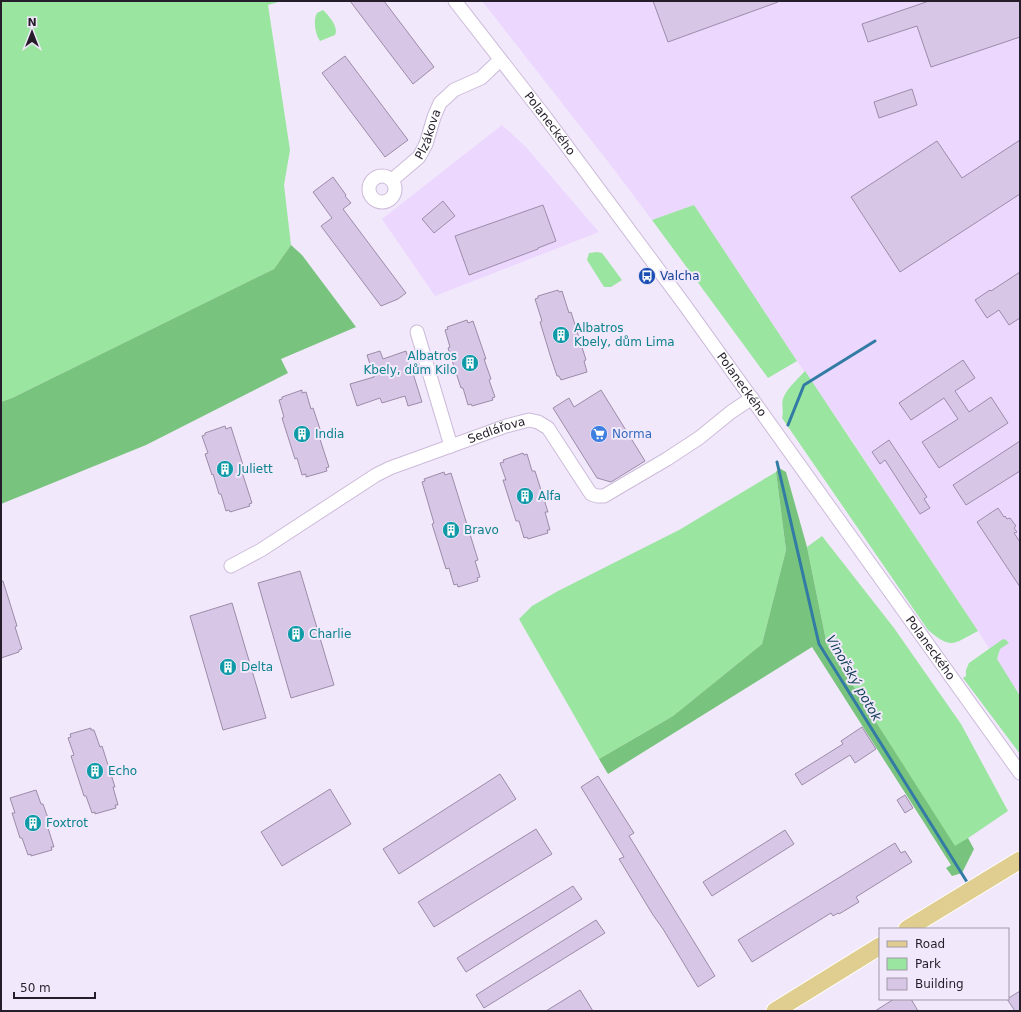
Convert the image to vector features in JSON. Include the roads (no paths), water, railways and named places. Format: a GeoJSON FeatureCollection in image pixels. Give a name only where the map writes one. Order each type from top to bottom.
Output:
{"type":"FeatureCollection","features":[{"type":"Feature","properties":{"kind":"main road"},"geometry":{"type":"LineString","coordinates":[[910,928],[1020,860]]}},
{"type":"Feature","properties":{"kind":"main road"},"geometry":{"type":"LineString","coordinates":[[776,1011],[879,947]]}},
{"type":"Feature","properties":{"kind":"street","name":"Polaneckého"},"geometry":{"type":"LineString","coordinates":[[455,1],[674,291],[1020,773]]}},
{"type":"Feature","properties":{"kind":"street","name":"Plzákova"},"geometry":{"type":"LineString","coordinates":[[392,180],[419,157],[426,144],[440,103],[454,90],[481,78],[500,60]]}},
{"type":"Feature","properties":{"kind":"street"},"geometry":{"type":"LineString","coordinates":[[417,332],[451,446]]}},
{"type":"Feature","properties":{"kind":"street","name":"Sedlářova"},"geometry":{"type":"LineString","coordinates":[[231,566],[261,550],[376,475],[403,463],[506,426],[529,420],[538,422],[548,428],[590,494],[604,496],[699,438],[731,412],[752,398]]}},
{"type":"Feature","properties":{"kind":"waterway","name":"Vinořský potok"},"geometry":{"type":"LineString","coordinates":[[788,425],[804,385],[875,341]]}},
{"type":"Feature","properties":{"kind":"waterway","name":"Vinořský potok"},"geometry":{"type":"LineString","coordinates":[[777,462],[819,644],[967,882]]}},
{"type":"Feature","properties":{"kind":"place","name":"Valcha"},"geometry":{"type":"Point","coordinates":[647,276]}},
{"type":"Feature","properties":{"kind":"place","name":"Albatros Kbely, dům Lima"},"geometry":{"type":"Point","coordinates":[561,335]}},
{"type":"Feature","properties":{"kind":"place","name":"Albatros Kbely, dům Kilo"},"geometry":{"type":"Point","coordinates":[470,363]}},
{"type":"Feature","properties":{"kind":"place","name":"India"},"geometry":{"type":"Point","coordinates":[302,434]}},
{"type":"Feature","properties":{"kind":"place","name":"Norma"},"geometry":{"type":"Point","coordinates":[599,434]}},
{"type":"Feature","properties":{"kind":"place","name":"Juliett"},"geometry":{"type":"Point","coordinates":[225,469]}},
{"type":"Feature","properties":{"kind":"place","name":"Alfa"},"geometry":{"type":"Point","coordinates":[525,496]}},
{"type":"Feature","properties":{"kind":"place","name":"Bravo"},"geometry":{"type":"Point","coordinates":[451,530]}},
{"type":"Feature","properties":{"kind":"place","name":"Charlie"},"geometry":{"type":"Point","coordinates":[296,634]}},
{"type":"Feature","properties":{"kind":"place","name":"Delta"},"geometry":{"type":"Point","coordinates":[228,667]}},
{"type":"Feature","properties":{"kind":"place","name":"Echo"},"geometry":{"type":"Point","coordinates":[95,771]}},
{"type":"Feature","properties":{"kind":"place","name":"Foxtrot"},"geometry":{"type":"Point","coordinates":[33,823]}}]}
